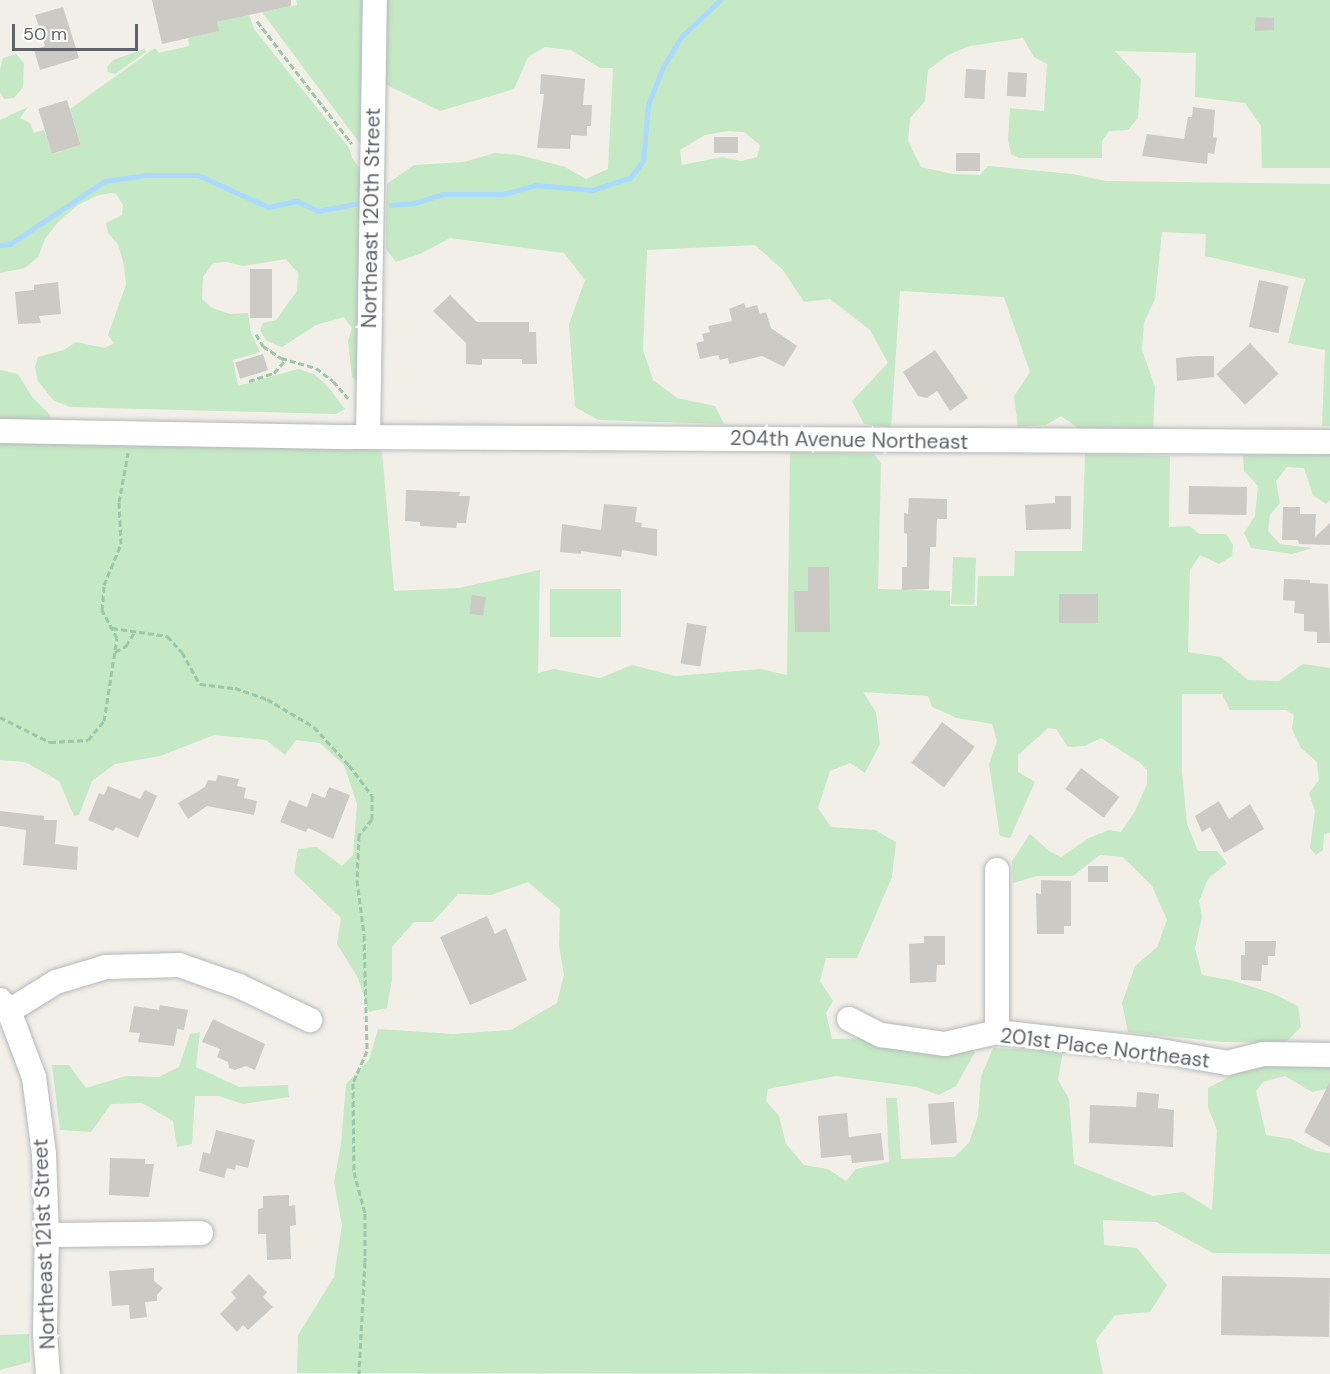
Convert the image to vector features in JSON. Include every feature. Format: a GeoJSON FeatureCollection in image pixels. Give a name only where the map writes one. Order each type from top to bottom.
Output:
{"type":"FeatureCollection","features":[{"type":"Feature","properties":{"kind":"street","name":"Northeast 120th Street"},"geometry":{"type":"LineString","coordinates":[[368,437],[375,0]]}},
{"type":"Feature","properties":{"kind":"street","name":"204th Avenue Northeast"},"geometry":{"type":"LineString","coordinates":[[0,431],[368,437],[1330,442]]}},
{"type":"Feature","properties":{"kind":"street"},"geometry":{"type":"LineString","coordinates":[[997,870],[997,1032]]}},
{"type":"Feature","properties":{"kind":"street"},"geometry":{"type":"LineString","coordinates":[[4,1006],[56,982],[106,967],[179,965],[239,986],[310,1020]]}},
{"type":"Feature","properties":{"kind":"street","name":"Northeast 121st Street"},"geometry":{"type":"LineString","coordinates":[[4,1006],[34,1077],[44,1154],[47,1235],[45,1334],[48,1374]]}},
{"type":"Feature","properties":{"kind":"street","name":"201st Place Northeast"},"geometry":{"type":"LineString","coordinates":[[849,1019],[881,1035],[945,1044],[997,1032],[1155,1050],[1227,1063],[1264,1054],[1330,1055]]}},
{"type":"Feature","properties":{"kind":"street"},"geometry":{"type":"LineString","coordinates":[[47,1235],[201,1233]]}},
{"type":"Feature","properties":{"kind":"path"},"geometry":{"type":"LineString","coordinates":[[257,21],[372,173]]}},
{"type":"Feature","properties":{"kind":"path"},"geometry":{"type":"LineString","coordinates":[[256,334],[263,346],[286,359],[316,368],[333,381],[348,399]]}},
{"type":"Feature","properties":{"kind":"path"},"geometry":{"type":"LineString","coordinates":[[249,381],[274,373],[286,359]]}},
{"type":"Feature","properties":{"kind":"path"},"geometry":{"type":"LineString","coordinates":[[0,717],[50,742],[88,740],[104,721],[117,638],[102,610],[104,585],[121,544],[118,502],[128,463],[129,434]]}},
{"type":"Feature","properties":{"kind":"path"},"geometry":{"type":"LineString","coordinates":[[112,628],[167,636],[182,652],[200,684],[234,688],[267,699],[314,727],[349,765],[372,795],[372,819],[358,835],[357,880],[364,935],[367,1051],[353,1083],[354,1172],[365,1213],[365,1262],[359,1374]]}},
{"type":"Feature","properties":{"kind":"path"},"geometry":{"type":"LineString","coordinates":[[115,652],[126,646],[135,631]]}},
{"type":"Feature","properties":{"kind":"green space"},"geometry":{"type":"Polygon","coordinates":[[[296,0],[368,0],[364,149],[262,12],[297,5],[296,0]]]}},
{"type":"Feature","properties":{"kind":"green space"},"geometry":{"type":"Polygon","coordinates":[[[385,0],[1330,0],[1330,168],[1262,168],[1261,126],[1245,103],[1195,97],[1196,53],[1115,51],[1141,79],[1138,118],[1128,130],[1109,131],[1102,141],[1102,158],[1019,158],[1011,154],[1008,140],[1010,108],[1044,111],[1047,64],[1034,57],[1023,38],[970,46],[948,55],[928,70],[925,101],[910,118],[908,141],[921,167],[953,174],[980,175],[988,166],[1072,174],[1106,181],[1330,184],[1330,426],[1322,426],[1325,350],[1288,343],[1305,279],[1205,256],[1206,234],[1162,232],[1155,299],[1144,322],[1142,350],[1155,387],[1153,433],[1085,433],[1061,416],[1046,425],[1018,427],[1014,396],[1030,372],[1004,297],[900,291],[891,428],[864,424],[852,401],[888,363],[870,330],[830,299],[804,302],[783,270],[755,245],[647,250],[643,350],[653,380],[677,398],[715,406],[724,424],[598,420],[575,407],[569,324],[585,280],[564,253],[450,238],[422,253],[396,262],[386,249],[387,184],[414,165],[464,162],[495,153],[519,155],[565,167],[586,179],[608,169],[613,68],[600,68],[571,50],[545,47],[528,57],[514,89],[440,111],[385,84],[385,0]],[[728,131],[705,135],[680,150],[682,165],[722,157],[741,161],[757,157],[760,145],[744,132],[728,131]]]}},
{"type":"Feature","properties":{"kind":"green space"},"geometry":{"type":"Polygon","coordinates":[[[249,15],[254,29],[349,148],[352,158],[367,179],[360,377],[356,381],[352,377],[348,341],[352,328],[344,317],[316,325],[282,347],[267,341],[260,331],[263,323],[276,320],[297,291],[298,273],[286,259],[243,266],[226,262],[213,263],[203,277],[202,299],[212,308],[230,314],[248,313],[251,333],[260,352],[233,360],[238,386],[298,369],[314,374],[328,387],[345,409],[336,414],[70,407],[53,400],[38,381],[35,367],[38,357],[64,350],[76,342],[105,348],[114,343],[108,335],[126,285],[124,265],[118,244],[108,233],[106,223],[122,215],[123,205],[116,194],[111,193],[96,196],[78,205],[58,222],[45,239],[38,257],[25,268],[0,273],[0,120],[28,107],[20,118],[30,123],[34,133],[44,130],[53,154],[81,145],[70,109],[155,48],[159,53],[189,46],[188,38],[218,31],[217,22],[249,15]]]}},
{"type":"Feature","properties":{"kind":"green space"},"geometry":{"type":"Polygon","coordinates":[[[144,49],[146,52],[115,74],[108,72],[107,67],[113,60],[144,49]]]}},
{"type":"Feature","properties":{"kind":"green space"},"geometry":{"type":"Polygon","coordinates":[[[16,54],[24,63],[23,87],[14,98],[4,99],[0,92],[0,70],[3,58],[16,54]]]}},
{"type":"Feature","properties":{"kind":"green space"},"geometry":{"type":"Polygon","coordinates":[[[0,370],[18,374],[32,397],[50,415],[51,423],[0,422],[0,370]]]}},
{"type":"Feature","properties":{"kind":"green space"},"geometry":{"type":"Polygon","coordinates":[[[0,437],[371,443],[382,452],[394,591],[459,588],[540,570],[538,673],[554,669],[600,678],[632,665],[675,676],[761,669],[787,675],[790,452],[874,454],[881,463],[878,589],[950,591],[950,606],[977,606],[978,576],[1014,576],[1015,551],[1082,551],[1085,454],[1170,456],[1169,527],[1190,526],[1199,534],[1226,534],[1233,545],[1232,556],[1219,564],[1200,555],[1190,570],[1188,652],[1221,657],[1248,680],[1279,681],[1303,664],[1330,668],[1330,833],[1324,834],[1323,850],[1316,855],[1310,848],[1315,811],[1309,793],[1319,780],[1317,762],[1301,748],[1292,729],[1294,715],[1286,710],[1230,710],[1222,694],[1182,694],[1182,772],[1187,824],[1198,851],[1217,851],[1227,863],[1208,879],[1199,901],[1202,917],[1195,948],[1202,975],[1234,981],[1274,994],[1298,1006],[1301,1027],[1285,1043],[1223,1042],[1128,1032],[1122,1003],[1135,966],[1157,947],[1167,920],[1152,886],[1123,857],[1100,855],[1073,876],[1037,876],[1013,883],[1012,861],[1030,834],[1049,851],[1061,857],[1089,838],[1109,830],[1121,832],[1135,811],[1147,784],[1147,770],[1139,762],[1101,738],[1085,746],[1068,747],[1056,729],[1048,728],[1018,755],[1018,772],[1035,782],[1010,838],[1000,836],[989,764],[997,741],[992,724],[957,718],[932,707],[928,696],[863,692],[876,712],[880,744],[865,773],[850,763],[830,771],[818,808],[831,827],[875,830],[896,842],[892,877],[857,958],[826,958],[820,981],[833,1001],[826,1013],[832,1039],[866,1038],[966,1047],[975,1052],[956,1086],[939,1095],[916,1087],[836,1076],[768,1089],[766,1101],[779,1116],[786,1144],[804,1165],[828,1169],[846,1181],[856,1169],[889,1162],[886,1098],[897,1098],[901,1159],[954,1157],[969,1143],[978,1116],[981,1077],[993,1048],[1063,1051],[1058,1080],[1069,1099],[1074,1164],[1153,1196],[1183,1192],[1212,1210],[1217,1130],[1208,1107],[1208,1088],[1244,1069],[1279,1060],[1330,1062],[1330,1088],[1312,1092],[1285,1076],[1263,1082],[1256,1091],[1266,1135],[1291,1139],[1316,1151],[1330,1153],[1330,1254],[1213,1253],[1156,1222],[1103,1220],[1104,1245],[1137,1248],[1167,1285],[1150,1312],[1115,1315],[1096,1340],[1103,1374],[297,1373],[298,1335],[334,1277],[342,1225],[334,1182],[341,1144],[346,1084],[369,1060],[378,1029],[454,1034],[511,1030],[557,1003],[564,975],[559,945],[560,909],[528,882],[491,895],[458,894],[433,922],[414,922],[392,947],[392,979],[387,1008],[369,1012],[358,978],[337,944],[341,918],[294,873],[298,849],[317,847],[342,866],[353,855],[357,804],[344,765],[320,743],[296,740],[285,755],[266,740],[214,735],[160,756],[115,764],[92,781],[79,815],[74,816],[59,781],[25,762],[0,760],[0,437]]]}},
{"type":"Feature","properties":{"kind":"green space"},"geometry":{"type":"Polygon","coordinates":[[[1330,454],[1330,500],[1326,504],[1313,495],[1304,468],[1287,467],[1276,481],[1280,503],[1270,515],[1268,531],[1280,544],[1312,548],[1292,554],[1251,548],[1244,533],[1255,516],[1258,486],[1244,471],[1243,455],[1330,454]]]}},
{"type":"Feature","properties":{"kind":"green space"},"geometry":{"type":"Polygon","coordinates":[[[953,557],[976,558],[974,605],[951,604],[953,557]]]}},
{"type":"Feature","properties":{"kind":"green space"},"geometry":{"type":"Polygon","coordinates":[[[550,589],[621,589],[621,637],[550,637],[550,589]]]}},
{"type":"Feature","properties":{"kind":"green space"},"geometry":{"type":"Polygon","coordinates":[[[200,1032],[196,1067],[239,1087],[288,1085],[289,1097],[243,1104],[219,1096],[195,1096],[192,1144],[177,1147],[173,1121],[142,1103],[111,1104],[91,1132],[60,1130],[52,1065],[69,1065],[86,1088],[126,1076],[159,1077],[179,1067],[190,1034],[200,1032]]]}},
{"type":"Feature","properties":{"kind":"green space"},"geometry":{"type":"Polygon","coordinates":[[[29,1334],[30,1362],[0,1370],[0,1335],[29,1334]]]}},
{"type":"Feature","properties":{"kind":"building"},"geometry":{"type":"Polygon","coordinates":[[[152,0],[291,0],[291,6],[217,22],[219,31],[162,44],[152,0]]]}},
{"type":"Feature","properties":{"kind":"building"},"geometry":{"type":"Polygon","coordinates":[[[63,7],[79,58],[40,70],[34,50],[45,46],[35,15],[63,7]]]}},
{"type":"Feature","properties":{"kind":"building"},"geometry":{"type":"Polygon","coordinates":[[[1256,17],[1274,18],[1274,30],[1255,31],[1256,17]]]}},
{"type":"Feature","properties":{"kind":"building"},"geometry":{"type":"Polygon","coordinates":[[[966,69],[986,70],[984,99],[964,98],[966,69]]]}},
{"type":"Feature","properties":{"kind":"building"},"geometry":{"type":"Polygon","coordinates":[[[1008,72],[1027,73],[1026,97],[1007,96],[1008,72]]]}},
{"type":"Feature","properties":{"kind":"building"},"geometry":{"type":"Polygon","coordinates":[[[541,74],[585,79],[583,105],[592,105],[591,126],[587,126],[587,136],[571,135],[570,149],[537,148],[544,94],[540,94],[541,74]]]}},
{"type":"Feature","properties":{"kind":"building"},"geometry":{"type":"Polygon","coordinates":[[[67,100],[81,145],[52,154],[38,109],[67,100]]]}},
{"type":"Feature","properties":{"kind":"building"},"geometry":{"type":"Polygon","coordinates":[[[1193,107],[1215,110],[1213,137],[1217,138],[1214,154],[1208,153],[1207,164],[1142,156],[1147,134],[1184,139],[1188,117],[1192,117],[1193,107]]]}},
{"type":"Feature","properties":{"kind":"building"},"geometry":{"type":"Polygon","coordinates":[[[714,137],[738,137],[738,153],[714,153],[714,137]]]}},
{"type":"Feature","properties":{"kind":"building"},"geometry":{"type":"Polygon","coordinates":[[[956,153],[980,153],[980,171],[956,171],[956,153]]]}},
{"type":"Feature","properties":{"kind":"building"},"geometry":{"type":"Polygon","coordinates":[[[250,269],[272,269],[272,318],[250,318],[250,269]]]}},
{"type":"Feature","properties":{"kind":"building"},"geometry":{"type":"Polygon","coordinates":[[[1259,280],[1288,286],[1278,333],[1249,327],[1259,280]]]}},
{"type":"Feature","properties":{"kind":"building"},"geometry":{"type":"Polygon","coordinates":[[[58,282],[61,314],[39,316],[41,323],[18,324],[15,292],[34,290],[34,285],[58,282]]]}},
{"type":"Feature","properties":{"kind":"building"},"geometry":{"type":"Polygon","coordinates":[[[450,295],[477,322],[529,322],[529,332],[536,332],[537,364],[522,364],[522,359],[482,359],[482,365],[466,364],[466,343],[433,311],[450,295]]]}},
{"type":"Feature","properties":{"kind":"building"},"geometry":{"type":"Polygon","coordinates":[[[744,303],[746,308],[757,305],[760,314],[766,312],[771,328],[797,346],[784,367],[762,356],[729,364],[728,358],[720,360],[718,355],[700,359],[696,343],[704,341],[702,334],[710,332],[708,326],[732,321],[729,309],[744,303]]]}},
{"type":"Feature","properties":{"kind":"building"},"geometry":{"type":"Polygon","coordinates":[[[1250,343],[1279,374],[1245,405],[1216,374],[1250,343]]]}},
{"type":"Feature","properties":{"kind":"building"},"geometry":{"type":"Polygon","coordinates":[[[935,350],[968,398],[950,411],[937,391],[927,398],[918,396],[903,372],[935,350]]]}},
{"type":"Feature","properties":{"kind":"building"},"geometry":{"type":"Polygon","coordinates":[[[263,354],[268,370],[240,379],[235,362],[263,354]]]}},
{"type":"Feature","properties":{"kind":"building"},"geometry":{"type":"Polygon","coordinates":[[[1214,356],[1214,377],[1177,381],[1176,358],[1214,356]]]}},
{"type":"Feature","properties":{"kind":"building"},"geometry":{"type":"Polygon","coordinates":[[[1189,486],[1247,487],[1247,515],[1189,514],[1189,486]]]}},
{"type":"Feature","properties":{"kind":"building"},"geometry":{"type":"Polygon","coordinates":[[[406,490],[460,492],[459,496],[470,496],[466,523],[457,523],[456,528],[420,526],[420,522],[405,521],[406,490]]]}},
{"type":"Feature","properties":{"kind":"building"},"geometry":{"type":"Polygon","coordinates":[[[1055,496],[1071,496],[1071,529],[1026,530],[1025,505],[1055,503],[1055,496]]]}},
{"type":"Feature","properties":{"kind":"building"},"geometry":{"type":"Polygon","coordinates":[[[909,498],[947,499],[947,519],[937,519],[936,547],[930,547],[929,589],[902,590],[902,567],[907,567],[907,534],[904,533],[904,513],[908,514],[909,498]]]}},
{"type":"Feature","properties":{"kind":"building"},"geometry":{"type":"Polygon","coordinates":[[[604,504],[637,507],[635,522],[642,523],[641,527],[657,529],[657,556],[622,550],[621,557],[581,551],[581,554],[560,552],[562,524],[601,530],[604,504]]]}},
{"type":"Feature","properties":{"kind":"building"},"geometry":{"type":"Polygon","coordinates":[[[1283,507],[1300,507],[1300,514],[1316,514],[1315,537],[1330,523],[1330,545],[1299,544],[1298,540],[1282,540],[1283,507]]]}},
{"type":"Feature","properties":{"kind":"building"},"geometry":{"type":"Polygon","coordinates":[[[808,567],[829,567],[830,632],[795,632],[794,591],[808,591],[808,567]]]}},
{"type":"Feature","properties":{"kind":"building"},"geometry":{"type":"Polygon","coordinates":[[[1284,579],[1310,580],[1310,583],[1328,584],[1330,643],[1317,643],[1317,632],[1304,631],[1304,614],[1294,613],[1295,601],[1283,600],[1284,579]]]}},
{"type":"Feature","properties":{"kind":"building"},"geometry":{"type":"Polygon","coordinates":[[[1059,594],[1098,594],[1098,623],[1059,623],[1059,594]]]}},
{"type":"Feature","properties":{"kind":"building"},"geometry":{"type":"Polygon","coordinates":[[[472,595],[486,597],[483,616],[469,614],[472,595]]]}},
{"type":"Feature","properties":{"kind":"building"},"geometry":{"type":"Polygon","coordinates":[[[687,623],[707,626],[700,667],[681,663],[687,623]]]}},
{"type":"Feature","properties":{"kind":"building"},"geometry":{"type":"Polygon","coordinates":[[[942,722],[975,747],[944,787],[911,763],[942,722]]]}},
{"type":"Feature","properties":{"kind":"building"},"geometry":{"type":"Polygon","coordinates":[[[1081,768],[1119,797],[1104,818],[1065,789],[1081,768]]]}},
{"type":"Feature","properties":{"kind":"building"},"geometry":{"type":"Polygon","coordinates":[[[218,775],[239,779],[237,786],[246,788],[244,798],[257,801],[254,815],[207,806],[188,819],[178,803],[205,787],[208,780],[216,781],[218,775]]]}},
{"type":"Feature","properties":{"kind":"building"},"geometry":{"type":"Polygon","coordinates":[[[108,786],[140,799],[145,790],[157,796],[138,838],[116,827],[113,831],[88,820],[99,793],[104,795],[108,786]]]}},
{"type":"Feature","properties":{"kind":"building"},"geometry":{"type":"Polygon","coordinates":[[[329,787],[350,795],[333,839],[308,828],[306,832],[280,822],[289,800],[307,807],[312,793],[325,798],[329,787]]]}},
{"type":"Feature","properties":{"kind":"building"},"geometry":{"type":"Polygon","coordinates":[[[1219,801],[1229,819],[1250,804],[1264,829],[1224,853],[1210,827],[1202,832],[1195,816],[1219,801]]]}},
{"type":"Feature","properties":{"kind":"building"},"geometry":{"type":"Polygon","coordinates":[[[0,811],[44,816],[44,820],[57,820],[55,844],[78,847],[77,870],[23,865],[26,830],[0,826],[0,811]]]}},
{"type":"Feature","properties":{"kind":"building"},"geometry":{"type":"Polygon","coordinates":[[[1088,866],[1108,866],[1108,882],[1088,882],[1088,866]]]}},
{"type":"Feature","properties":{"kind":"building"},"geometry":{"type":"Polygon","coordinates":[[[1041,880],[1071,881],[1071,926],[1064,926],[1064,934],[1037,934],[1036,893],[1041,894],[1041,880]]]}},
{"type":"Feature","properties":{"kind":"building"},"geometry":{"type":"Polygon","coordinates":[[[487,916],[495,934],[506,928],[527,980],[470,1005],[440,937],[487,916]]]}},
{"type":"Feature","properties":{"kind":"building"},"geometry":{"type":"Polygon","coordinates":[[[924,936],[945,936],[945,965],[937,965],[936,982],[910,983],[909,944],[924,943],[924,936]]]}},
{"type":"Feature","properties":{"kind":"building"},"geometry":{"type":"Polygon","coordinates":[[[1245,941],[1276,941],[1275,956],[1268,956],[1268,965],[1262,965],[1261,981],[1241,980],[1241,955],[1245,955],[1245,941]]]}},
{"type":"Feature","properties":{"kind":"building"},"geometry":{"type":"Polygon","coordinates":[[[160,1005],[188,1010],[184,1030],[177,1029],[174,1046],[138,1042],[140,1033],[129,1032],[134,1006],[159,1010],[160,1005]]]}},
{"type":"Feature","properties":{"kind":"building"},"geometry":{"type":"Polygon","coordinates":[[[213,1019],[265,1044],[255,1070],[246,1066],[235,1070],[229,1068],[228,1062],[217,1057],[220,1049],[202,1042],[213,1019]]]}},
{"type":"Feature","properties":{"kind":"building"},"geometry":{"type":"Polygon","coordinates":[[[1330,1082],[1330,1147],[1304,1132],[1330,1082]]]}},
{"type":"Feature","properties":{"kind":"building"},"geometry":{"type":"Polygon","coordinates":[[[1137,1092],[1159,1094],[1158,1108],[1174,1110],[1173,1147],[1089,1143],[1090,1105],[1136,1107],[1137,1092]]]}},
{"type":"Feature","properties":{"kind":"building"},"geometry":{"type":"Polygon","coordinates":[[[954,1102],[957,1143],[931,1145],[928,1104],[954,1102]]]}},
{"type":"Feature","properties":{"kind":"building"},"geometry":{"type":"Polygon","coordinates":[[[847,1113],[849,1137],[881,1133],[884,1160],[852,1163],[851,1155],[821,1158],[818,1116],[847,1113]]]}},
{"type":"Feature","properties":{"kind":"building"},"geometry":{"type":"Polygon","coordinates":[[[216,1130],[255,1140],[248,1168],[236,1165],[235,1170],[227,1168],[224,1178],[199,1171],[203,1152],[210,1154],[216,1130]]]}},
{"type":"Feature","properties":{"kind":"building"},"geometry":{"type":"Polygon","coordinates":[[[110,1158],[145,1159],[145,1164],[154,1164],[149,1197],[109,1195],[110,1158]]]}},
{"type":"Feature","properties":{"kind":"building"},"geometry":{"type":"Polygon","coordinates":[[[289,1195],[289,1206],[295,1205],[296,1225],[290,1226],[291,1259],[267,1260],[266,1234],[258,1234],[258,1209],[263,1208],[263,1196],[289,1195]]]}},
{"type":"Feature","properties":{"kind":"building"},"geometry":{"type":"Polygon","coordinates":[[[154,1268],[154,1281],[163,1288],[157,1295],[157,1301],[145,1302],[147,1317],[130,1319],[129,1305],[112,1306],[109,1271],[154,1268]]]}},
{"type":"Feature","properties":{"kind":"building"},"geometry":{"type":"Polygon","coordinates":[[[249,1274],[267,1292],[263,1297],[273,1307],[248,1330],[243,1325],[237,1332],[220,1314],[236,1298],[231,1292],[249,1274]]]}},
{"type":"Feature","properties":{"kind":"building"},"geometry":{"type":"Polygon","coordinates":[[[1222,1276],[1330,1278],[1329,1337],[1221,1335],[1222,1276]]]}},
{"type":"Feature","properties":{"kind":"waterway"},"geometry":{"type":"LineString","coordinates":[[391,205],[414,203],[444,194],[503,194],[536,185],[592,190],[630,178],[643,161],[648,105],[663,67],[681,37],[720,0]]}},
{"type":"Feature","properties":{"kind":"waterway"},"geometry":{"type":"LineString","coordinates":[[0,245],[10,244],[105,181],[146,175],[198,175],[268,207],[297,201],[318,211],[354,204]]}}]}
